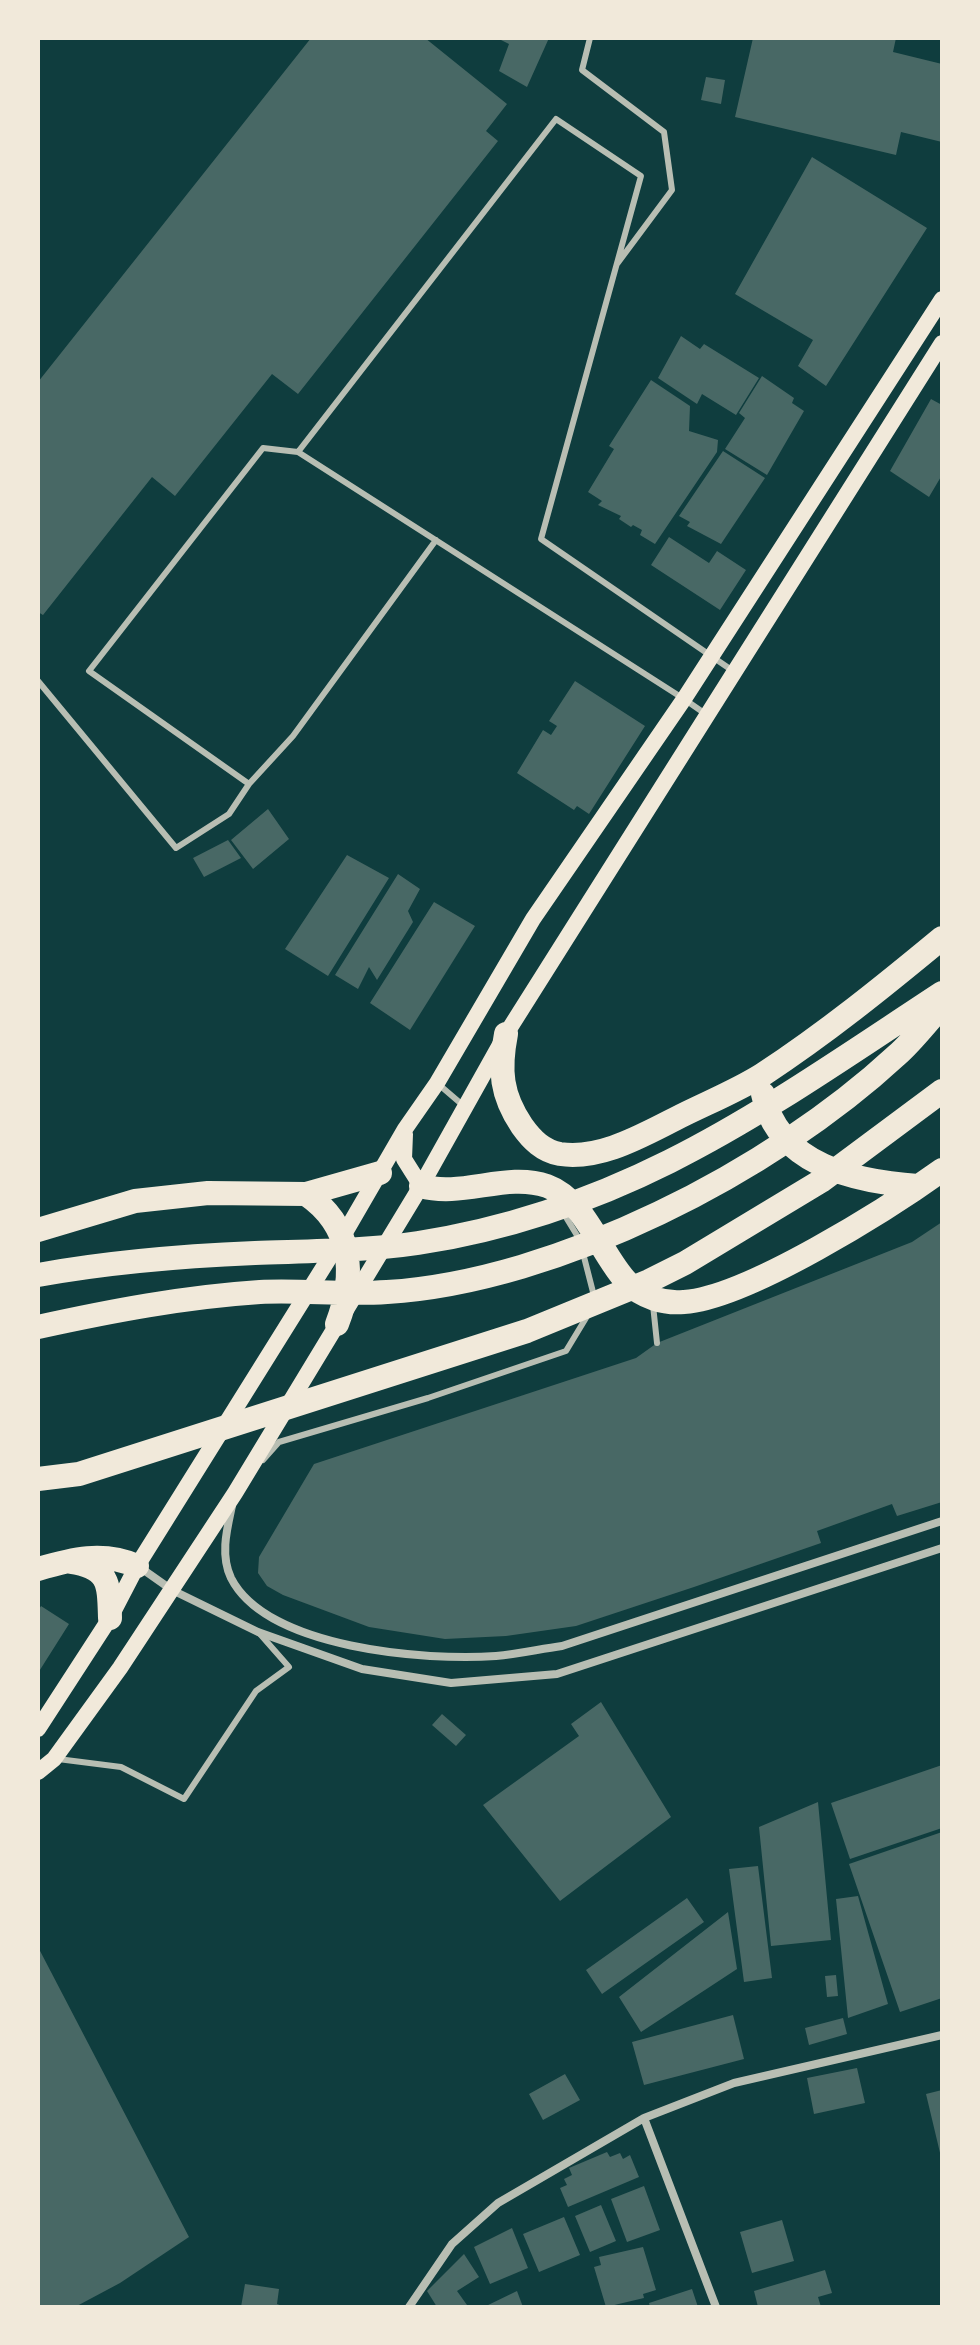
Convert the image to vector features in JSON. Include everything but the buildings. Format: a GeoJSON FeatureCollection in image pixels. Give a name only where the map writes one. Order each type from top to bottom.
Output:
{"type":"FeatureCollection","features":[{"type":"Feature","properties":{"kind":"highway"},"geometry":{"type":"LineString","coordinates":[[506,1034],[500,1073],[506,1096],[533,1140],[555,1153],[592,1152],[633,1140],[760,1076],[859,1007],[942,938]]}},
{"type":"Feature","properties":{"kind":"highway"},"geometry":{"type":"LineString","coordinates":[[38,1275],[143,1261],[414,1243],[487,1230],[545,1214],[633,1180],[690,1153],[790,1095],[942,993]]}},
{"type":"Feature","properties":{"kind":"highway"},"geometry":{"type":"LineString","coordinates":[[38,1327],[124,1308],[194,1298],[261,1292],[388,1292],[504,1270],[621,1229],[711,1185],[769,1152],[834,1108],[899,1054],[942,1006]]}},
{"type":"Feature","properties":{"kind":"highway"},"geometry":{"type":"LineString","coordinates":[[760,1076],[765,1102],[776,1126],[792,1146],[813,1162],[877,1183],[918,1186]]}},
{"type":"Feature","properties":{"kind":"highway"},"geometry":{"type":"LineString","coordinates":[[38,1494],[79,1474],[485,1345],[649,1281],[685,1263],[821,1181],[942,1091]]}},
{"type":"Feature","properties":{"kind":"highway"},"geometry":{"type":"LineString","coordinates":[[545,1185],[555,1153]]}},
{"type":"Feature","properties":{"kind":"highway"},"geometry":{"type":"LineString","coordinates":[[421,1186],[438,1191],[495,1184],[545,1185],[560,1193],[577,1211],[627,1282],[651,1297],[684,1302],[724,1293],[810,1252],[942,1170]]}},
{"type":"Feature","properties":{"kind":"highway"},"geometry":{"type":"LineString","coordinates":[[38,1230],[135,1201],[208,1193],[306,1194],[380,1173]]}},
{"type":"Feature","properties":{"kind":"highway"},"geometry":{"type":"LineString","coordinates":[[306,1194],[332,1216],[343,1236],[349,1271],[345,1304],[337,1324]]}},
{"type":"Feature","properties":{"kind":"highway"},"geometry":{"type":"LineString","coordinates":[[38,1479],[79,1474]]}},
{"type":"Feature","properties":{"kind":"highway"},"geometry":{"type":"LineString","coordinates":[[38,1569],[65,1561],[108,1557],[137,1566]]}},
{"type":"Feature","properties":{"kind":"highway"},"geometry":{"type":"LineString","coordinates":[[65,1561],[88,1564],[102,1574],[109,1591],[110,1618]]}},
{"type":"Feature","properties":{"kind":"main road"},"geometry":{"type":"LineString","coordinates":[[38,1729],[110,1618],[137,1566],[343,1236],[405,1129],[437,1083],[533,919],[684,699],[942,299]]}},
{"type":"Feature","properties":{"kind":"main road"},"geometry":{"type":"LineString","coordinates":[[38,1772],[54,1759],[172,1590],[235,1493],[421,1186],[506,1034],[942,343]]}},
{"type":"Feature","properties":{"kind":"main road"},"geometry":{"type":"LineString","coordinates":[[405,1129],[404,1159],[421,1186]]}},
{"type":"Feature","properties":{"kind":"street"},"geometry":{"type":"LineString","coordinates":[[235,1493],[224,1546],[231,1578],[256,1607],[292,1628],[353,1647],[420,1656],[496,1656],[562,1646],[942,1521]]}},
{"type":"Feature","properties":{"kind":"street"},"geometry":{"type":"LineString","coordinates":[[137,1566],[172,1590],[258,1632],[362,1669],[451,1683],[557,1674],[942,1548]]}},
{"type":"Feature","properties":{"kind":"street"},"geometry":{"type":"LineString","coordinates":[[409,2307],[452,2244],[498,2203],[644,2118],[734,2083],[942,2035]]}},
{"type":"Feature","properties":{"kind":"street"},"geometry":{"type":"LineString","coordinates":[[644,2118],[716,2307]]}},
{"type":"Feature","properties":{"kind":"lane"},"geometry":{"type":"LineString","coordinates":[[590,38],[582,70],[664,132],[672,190],[614,267]]}},
{"type":"Feature","properties":{"kind":"lane"},"geometry":{"type":"LineString","coordinates":[[298,452],[556,119],[641,176],[541,539],[734,671]]}},
{"type":"Feature","properties":{"kind":"lane"},"geometry":{"type":"LineString","coordinates":[[249,784],[89,671],[263,448],[298,452],[707,715]]}},
{"type":"Feature","properties":{"kind":"lane"},"geometry":{"type":"LineString","coordinates":[[38,681],[176,848],[229,814],[249,784],[293,736],[436,540]]}},
{"type":"Feature","properties":{"kind":"lane"},"geometry":{"type":"LineString","coordinates":[[437,1083],[465,1107]]}},
{"type":"Feature","properties":{"kind":"lane"},"geometry":{"type":"LineString","coordinates":[[235,1493],[279,1442],[428,1398],[566,1351],[596,1302],[579,1237],[545,1185]]}},
{"type":"Feature","properties":{"kind":"lane"},"geometry":{"type":"LineString","coordinates":[[651,1297],[657,1343]]}},
{"type":"Feature","properties":{"kind":"lane"},"geometry":{"type":"LineString","coordinates":[[54,1759],[121,1767],[184,1799],[256,1691],[289,1667],[258,1632]]}}]}
